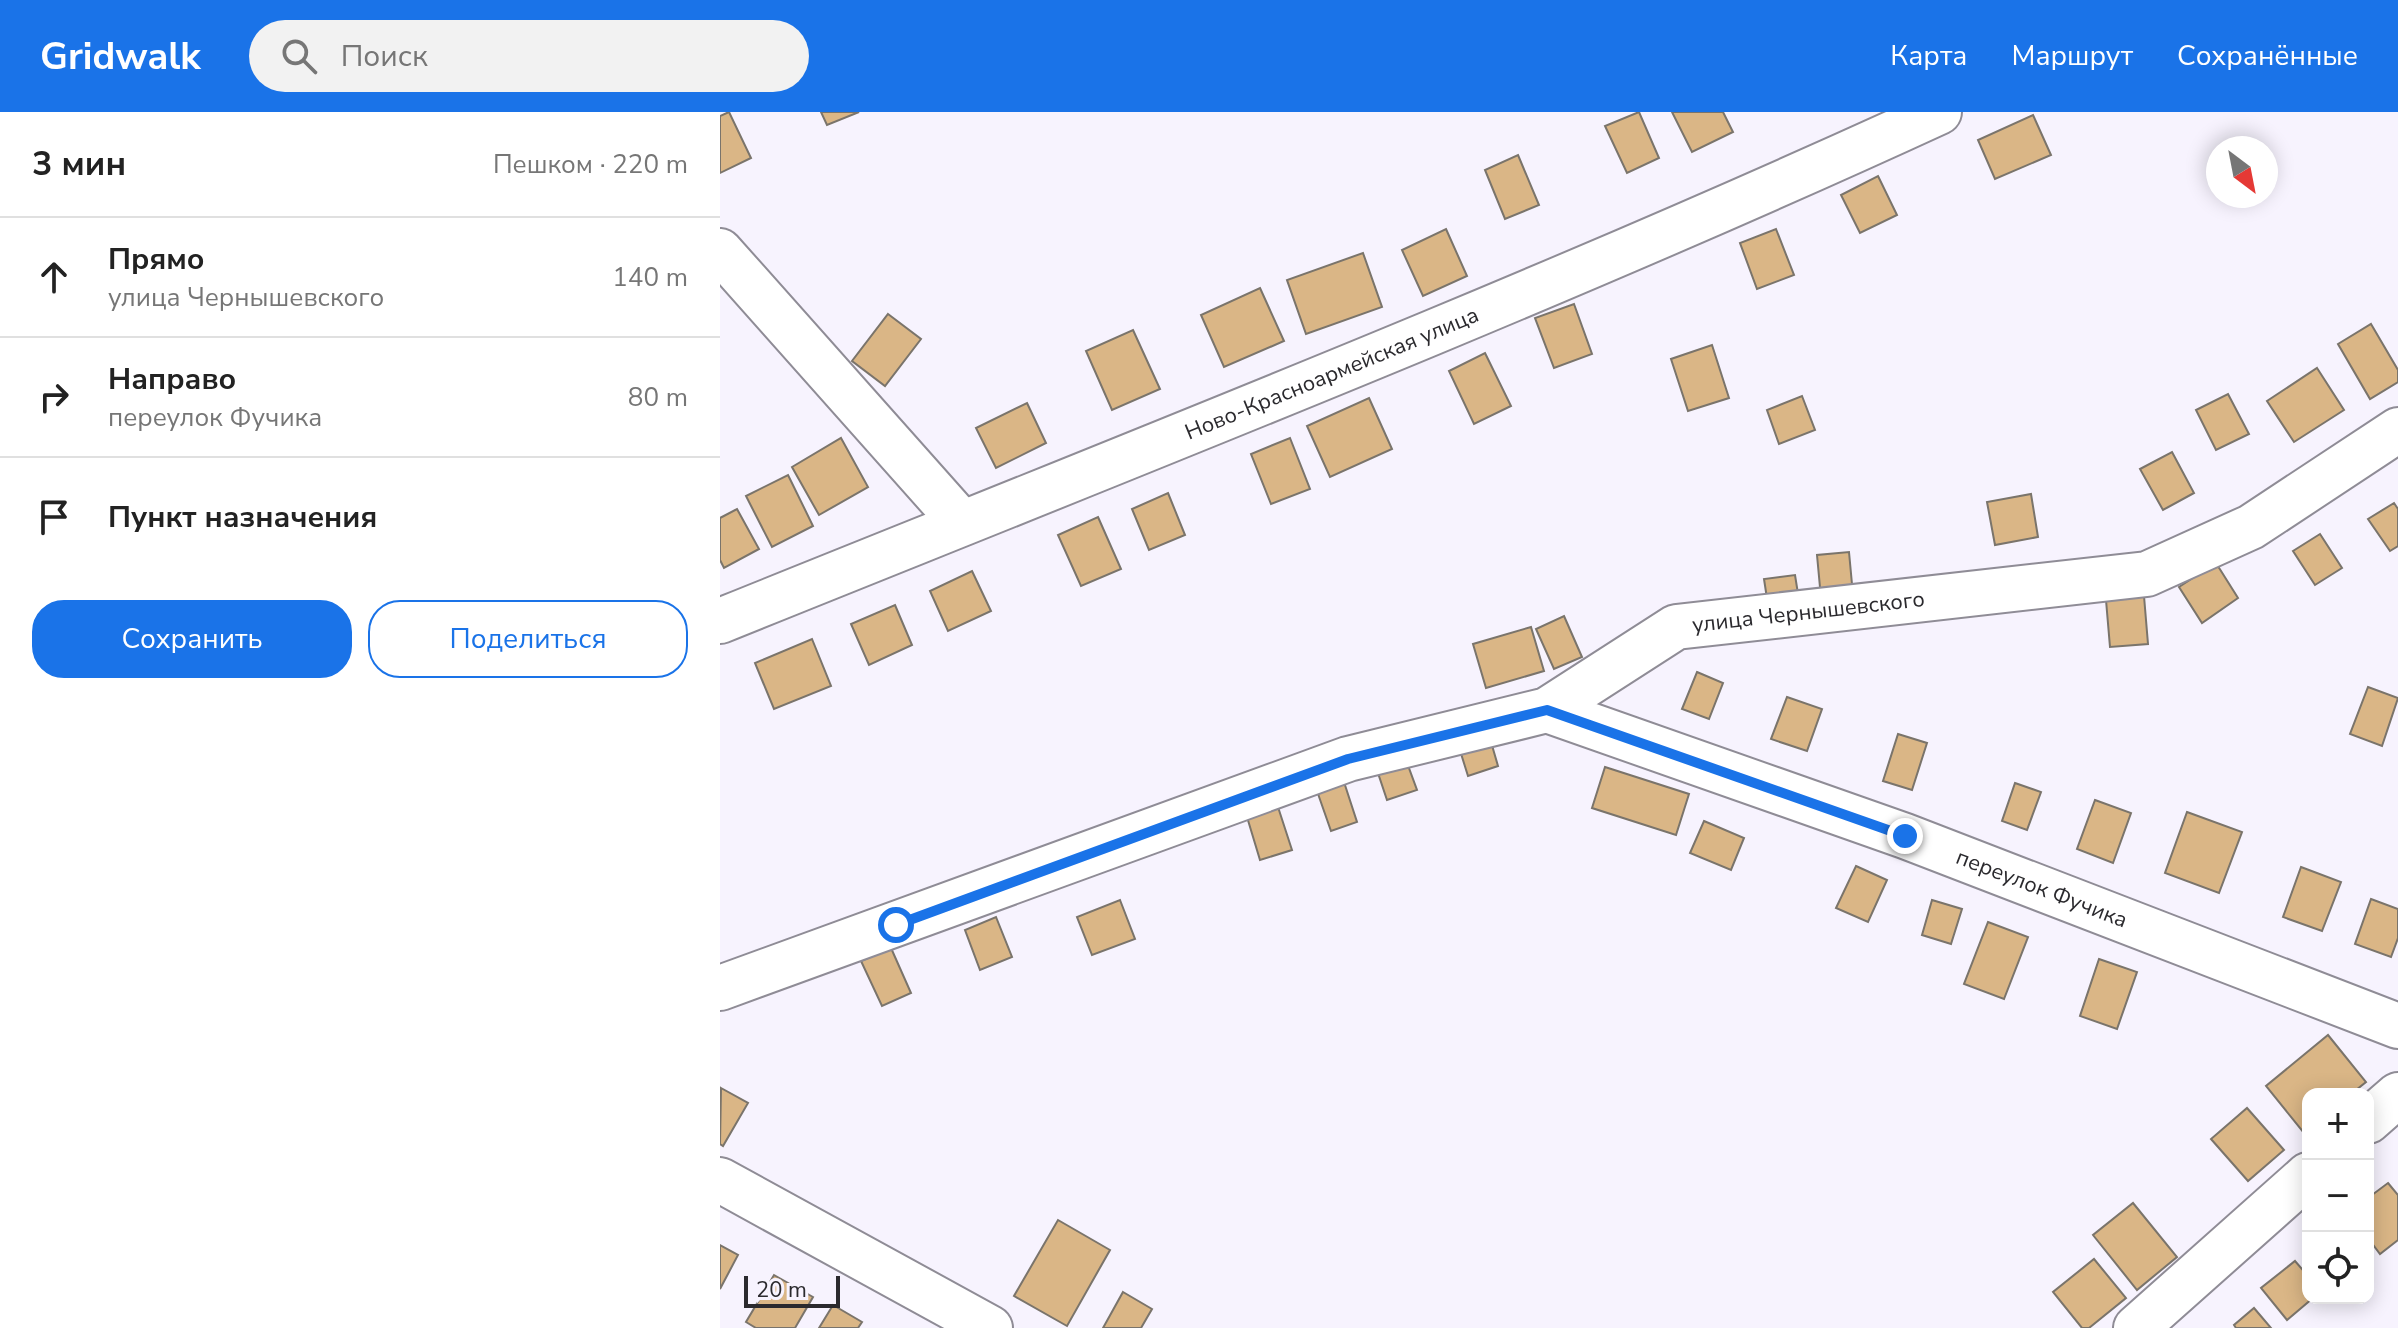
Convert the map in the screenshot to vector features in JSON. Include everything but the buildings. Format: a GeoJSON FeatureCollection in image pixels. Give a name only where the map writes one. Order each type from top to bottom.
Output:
{"type":"FeatureCollection","features":[{"type":"Feature","properties":{"kind":"street","name":"Ново-Красноармейская улица"},"geometry":{"type":"LineString","coordinates":[[720,621],[1385,353],[1796,178],[1939,112]]}},
{"type":"Feature","properties":{"kind":"street"},"geometry":{"type":"LineString","coordinates":[[720,251],[962,523]]}},
{"type":"Feature","properties":{"kind":"street","name":"улица Чернышевского"},"geometry":{"type":"LineString","coordinates":[[720,988],[1348,759],[1547,710],[1676,627],[2147,574],[2251,527],[2398,430]]}},
{"type":"Feature","properties":{"kind":"street","name":"переулок Фучика"},"geometry":{"type":"LineString","coordinates":[[1547,710],[1905,836],[2398,1026]]}},
{"type":"Feature","properties":{"kind":"street"},"geometry":{"type":"LineString","coordinates":[[2374,1116],[2398,1095]]}},
{"type":"Feature","properties":{"kind":"street"},"geometry":{"type":"LineString","coordinates":[[720,1180],[990,1328]]}},
{"type":"Feature","properties":{"kind":"street"},"geometry":{"type":"LineString","coordinates":[[2136,1328],[2302,1180]]}},
{"type":"Feature","properties":{"kind":"route"},"geometry":{"type":"LineString","coordinates":[[896,925],[1348,759],[1547,710],[1905,836]]}}]}
